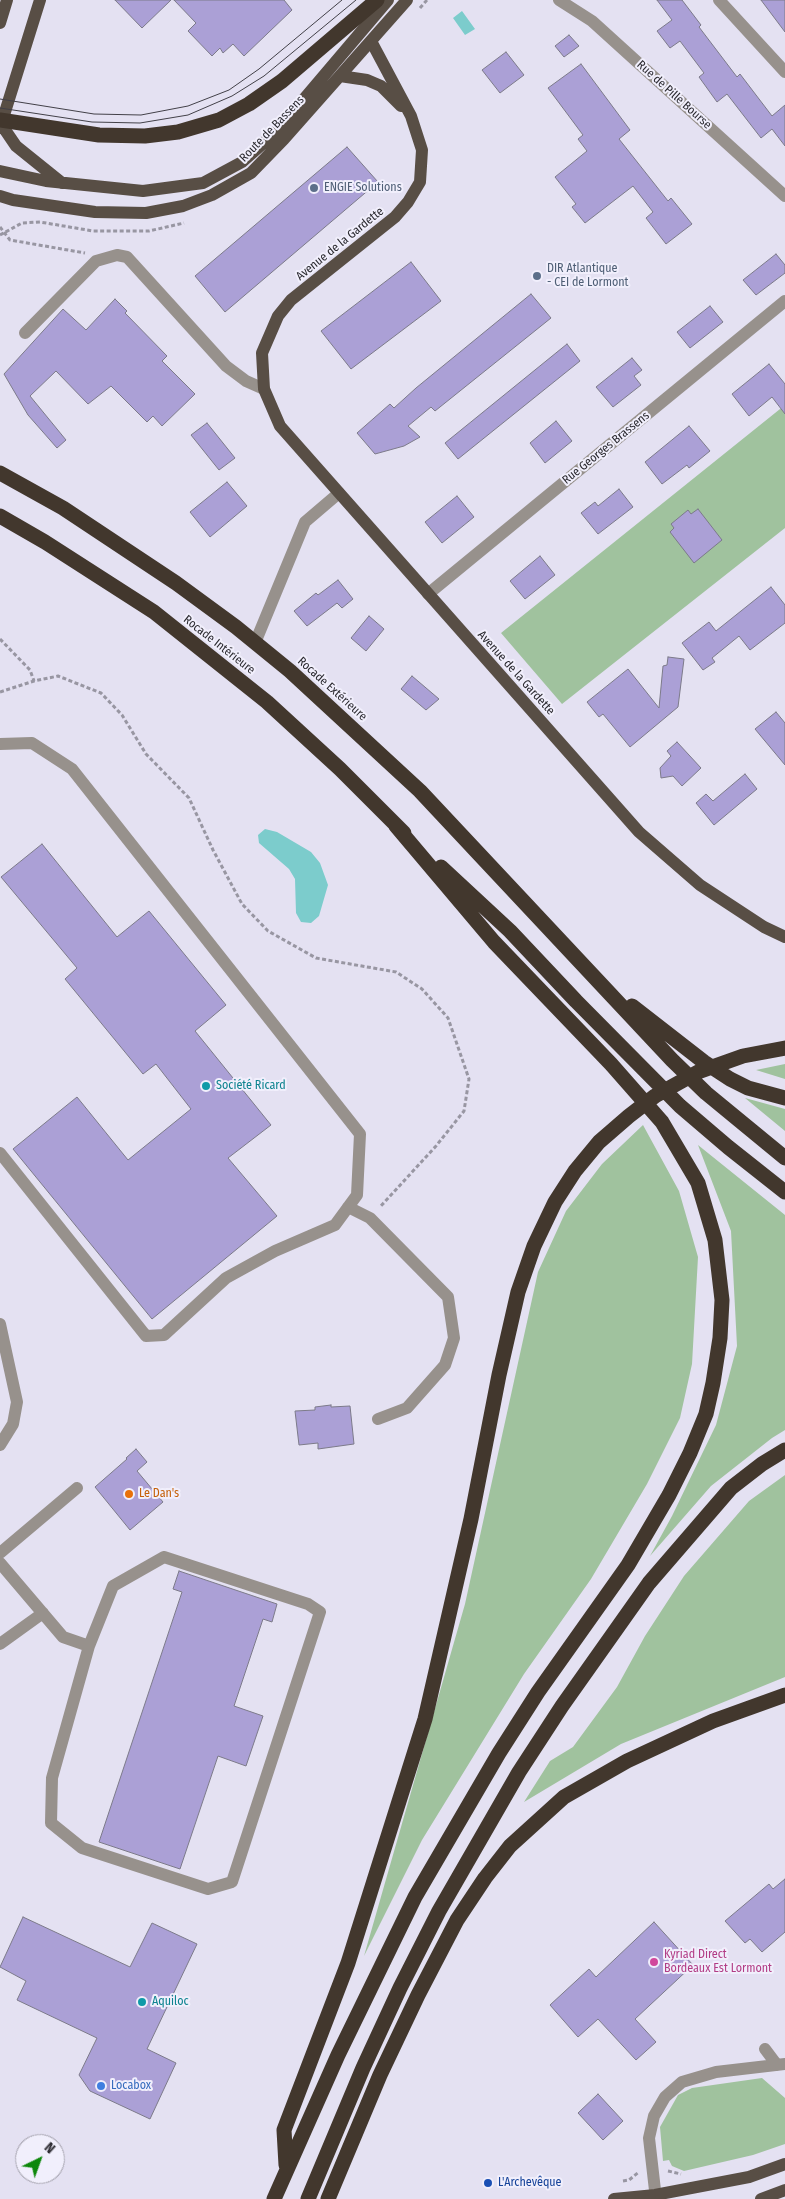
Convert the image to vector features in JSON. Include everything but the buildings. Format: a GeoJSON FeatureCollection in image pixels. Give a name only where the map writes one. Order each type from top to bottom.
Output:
{"type":"FeatureCollection","features":[{"type":"Feature","properties":{"kind":"highway"},"geometry":{"type":"LineString","coordinates":[[0,124],[46,127],[99,135],[145,136],[178,132],[219,120],[249,104],[282,82],[377,0]]}},
{"type":"Feature","properties":{"kind":"highway","name":"Rocade Extérieure"},"geometry":{"type":"LineString","coordinates":[[0,473],[64,508],[176,583],[255,643],[366,739],[420,790],[599,980]]}},
{"type":"Feature","properties":{"kind":"highway","name":"Rocade Intérieure"},"geometry":{"type":"LineString","coordinates":[[0,516],[45,542],[154,612],[267,702],[340,770],[396,826]]}},
{"type":"Feature","properties":{"kind":"highway"},"geometry":{"type":"LineString","coordinates":[[396,826],[510,931],[680,1106],[785,1192]]}},
{"type":"Feature","properties":{"kind":"highway"},"geometry":{"type":"LineString","coordinates":[[274,2199],[338,2055],[415,1896],[499,1753],[538,1692],[628,1566],[673,1486],[690,1453],[706,1414],[720,1338],[722,1300],[715,1240],[698,1183],[662,1122],[611,1064],[494,942],[396,826]]}},
{"type":"Feature","properties":{"kind":"highway"},"geometry":{"type":"LineString","coordinates":[[599,980],[704,1062],[730,1079],[748,1088],[785,1098]]}},
{"type":"Feature","properties":{"kind":"highway"},"geometry":{"type":"LineString","coordinates":[[599,980],[672,1060],[706,1093],[785,1158]]}},
{"type":"Feature","properties":{"kind":"highway"},"geometry":{"type":"LineString","coordinates":[[286,2169],[284,2130],[348,1963],[425,1719],[471,1518],[499,1375],[518,1292],[534,1246],[555,1202],[575,1171],[593,1150],[629,1116],[655,1096],[698,1072],[743,1056],[785,1048]]}},
{"type":"Feature","properties":{"kind":"highway"},"geometry":{"type":"LineString","coordinates":[[308,2199],[363,2068],[439,1911],[519,1772],[562,1706],[649,1583],[731,1488],[762,1464],[785,1450]]}},
{"type":"Feature","properties":{"kind":"highway"},"geometry":{"type":"LineString","coordinates":[[328,2199],[380,2075],[457,1920],[485,1878],[510,1846],[564,1797],[627,1762],[713,1721],[785,1695]]}},
{"type":"Feature","properties":{"kind":"main road"},"geometry":{"type":"LineString","coordinates":[[0,23],[7,0]]}},
{"type":"Feature","properties":{"kind":"main road"},"geometry":{"type":"LineString","coordinates":[[40,0],[0,124],[16,146],[62,183]]}},
{"type":"Feature","properties":{"kind":"main road"},"geometry":{"type":"LineString","coordinates":[[0,170],[62,183],[143,192],[203,183],[242,162],[276,132],[388,0]]}},
{"type":"Feature","properties":{"kind":"main road","name":"Route de Bassens"},"geometry":{"type":"LineString","coordinates":[[0,196],[13,200],[95,212],[146,213],[183,206],[212,195],[251,173],[284,139],[407,0]]}},
{"type":"Feature","properties":{"kind":"main road","name":"Avenue de la Gardette"},"geometry":{"type":"LineString","coordinates":[[371,41],[411,116],[422,150],[420,182],[408,202],[395,217],[291,300],[278,316],[262,353],[264,389],[280,426],[639,832],[700,885],[764,927],[785,937]]}},
{"type":"Feature","properties":{"kind":"main road","name":"Avenue de la Gardette"},"geometry":{"type":"LineString","coordinates":[[340,76],[367,80],[381,86],[411,116]]}},
{"type":"Feature","properties":{"kind":"main road"},"geometry":{"type":"LineString","coordinates":[[0,208],[13,200]]}},
{"type":"Feature","properties":{"kind":"main road"},"geometry":{"type":"LineString","coordinates":[[614,2199],[656,2197],[749,2177],[785,2164]]}},
{"type":"Feature","properties":{"kind":"main road"},"geometry":{"type":"LineString","coordinates":[[762,2199],[785,2190]]}},
{"type":"Feature","properties":{"kind":"street"},"geometry":{"type":"LineString","coordinates":[[719,0],[785,72]]}},
{"type":"Feature","properties":{"kind":"street","name":"Rue de Pille Bourse"},"geometry":{"type":"LineString","coordinates":[[564,1],[592,21],[785,196]]}},
{"type":"Feature","properties":{"kind":"street"},"geometry":{"type":"LineString","coordinates":[[25,333],[96,261],[117,255],[127,257],[226,366],[246,381],[264,389]]}},
{"type":"Feature","properties":{"kind":"street","name":"Rue Georges Brassens"},"geometry":{"type":"LineString","coordinates":[[428,594],[785,301]]}},
{"type":"Feature","properties":{"kind":"street"},"geometry":{"type":"LineString","coordinates":[[255,643],[304,522],[339,494]]}},
{"type":"Feature","properties":{"kind":"street"},"geometry":{"type":"LineString","coordinates":[[0,744],[32,743],[72,769],[360,1134],[357,1195],[334,1225],[274,1250],[226,1278],[164,1335],[146,1336],[0,1153]]}},
{"type":"Feature","properties":{"kind":"street"},"geometry":{"type":"LineString","coordinates":[[348,1207],[370,1218],[448,1298],[454,1338],[445,1364],[407,1408],[378,1420]]}},
{"type":"Feature","properties":{"kind":"street"},"geometry":{"type":"LineString","coordinates":[[0,1324],[17,1402],[14,1424],[0,1445]]}},
{"type":"Feature","properties":{"kind":"street"},"geometry":{"type":"LineString","coordinates":[[0,1553],[77,1488]]}},
{"type":"Feature","properties":{"kind":"street"},"geometry":{"type":"LineString","coordinates":[[164,1557],[308,1604],[320,1612],[232,1882],[208,1889],[82,1848],[51,1823],[52,1778],[89,1646],[113,1586],[164,1557]]}},
{"type":"Feature","properties":{"kind":"street"},"geometry":{"type":"LineString","coordinates":[[0,1563],[63,1637],[89,1646]]}},
{"type":"Feature","properties":{"kind":"street"},"geometry":{"type":"LineString","coordinates":[[0,1644],[43,1613]]}},
{"type":"Feature","properties":{"kind":"street"},"geometry":{"type":"LineString","coordinates":[[764,2049],[781,2065]]}},
{"type":"Feature","properties":{"kind":"street"},"geometry":{"type":"LineString","coordinates":[[656,2197],[649,2138],[654,2116],[665,2097],[682,2082],[716,2072],[781,2065]]}},
{"type":"Feature","properties":{"kind":"path"},"geometry":{"type":"LineString","coordinates":[[0,227],[10,240],[83,252],[96,261]]}},
{"type":"Feature","properties":{"kind":"path"},"geometry":{"type":"LineString","coordinates":[[0,235],[3,232]]}},
{"type":"Feature","properties":{"kind":"path"},"geometry":{"type":"LineString","coordinates":[[0,639],[30,670],[34,681]]}},
{"type":"Feature","properties":{"kind":"path"},"geometry":{"type":"LineString","coordinates":[[0,692],[34,681],[58,676],[101,693],[122,715],[146,754],[189,798],[213,850],[242,904],[268,932],[316,958],[396,972],[422,989],[448,1018],[469,1079],[464,1111],[436,1146],[370,1218]]}},
{"type":"Feature","properties":{"kind":"shaded area"},"geometry":{"type":"Polygon","coordinates":[[[462,11],[475,29],[465,35],[453,18],[462,11]]]}},
{"type":"Feature","properties":{"kind":"shaded area"},"geometry":{"type":"Polygon","coordinates":[[[785,405],[785,528],[562,704],[501,633],[785,405]]]}},
{"type":"Feature","properties":{"kind":"shaded area"},"geometry":{"type":"Polygon","coordinates":[[[265,829],[277,832],[311,852],[320,863],[328,885],[319,916],[311,923],[301,922],[296,913],[295,879],[289,869],[259,843],[258,835],[265,829]]]}},
{"type":"Feature","properties":{"kind":"shaded area"},"geometry":{"type":"Polygon","coordinates":[[[785,1064],[785,1079],[756,1070],[785,1064]]]}},
{"type":"Feature","properties":{"kind":"shaded area"},"geometry":{"type":"Polygon","coordinates":[[[745,1098],[785,1109],[785,1131],[745,1098]]]}},
{"type":"Feature","properties":{"kind":"shaded area"},"geometry":{"type":"Polygon","coordinates":[[[643,1125],[679,1191],[698,1257],[692,1364],[680,1418],[647,1484],[591,1579],[524,1674],[422,1840],[364,1956],[465,1604],[538,1272],[566,1211],[602,1164],[643,1125]]]}},
{"type":"Feature","properties":{"kind":"shaded area"},"geometry":{"type":"Polygon","coordinates":[[[698,1145],[785,1215],[785,1430],[711,1486],[650,1556],[672,1516],[716,1425],[737,1346],[731,1231],[698,1145]]]}},
{"type":"Feature","properties":{"kind":"shaded area"},"geometry":{"type":"Polygon","coordinates":[[[785,1475],[785,1677],[621,1744],[524,1802],[550,1761],[573,1747],[617,1687],[645,1636],[684,1576],[749,1501],[785,1475]]]}},
{"type":"Feature","properties":{"kind":"shaded area"},"geometry":{"type":"Polygon","coordinates":[[[762,2078],[785,2098],[785,2144],[753,2155],[684,2171],[672,2166],[669,2160],[663,2161],[660,2127],[678,2095],[692,2088],[762,2078]]]}},
{"type":"Feature","properties":{"kind":"tram line"},"geometry":{"type":"LineString","coordinates":[[0,99],[94,114],[141,115],[188,106],[229,90],[259,69],[342,0]]}},
{"type":"Feature","properties":{"kind":"tram line"},"geometry":{"type":"LineString","coordinates":[[0,108],[92,122],[140,123],[188,115],[232,96],[264,76],[356,0]]}},
{"type":"Feature","properties":{"kind":"place","name":"ENGIE Solutions"},"geometry":{"type":"Point","coordinates":[314,188]}},
{"type":"Feature","properties":{"kind":"place","name":"DIR Atlantique - CEI de Lormont"},"geometry":{"type":"Point","coordinates":[537,276]}},
{"type":"Feature","properties":{"kind":"place","name":"Société Ricard"},"geometry":{"type":"Point","coordinates":[206,1086]}},
{"type":"Feature","properties":{"kind":"place","name":"Le Dan's"},"geometry":{"type":"Point","coordinates":[129,1494]}},
{"type":"Feature","properties":{"kind":"place","name":"Kyriad Direct Bordeaux Est Lormont"},"geometry":{"type":"Point","coordinates":[654,1962]}},
{"type":"Feature","properties":{"kind":"place","name":"Aquiloc"},"geometry":{"type":"Point","coordinates":[142,2002]}},
{"type":"Feature","properties":{"kind":"place","name":"Locabox"},"geometry":{"type":"Point","coordinates":[101,2086]}},
{"type":"Feature","properties":{"kind":"place","name":"L'Archevêque"},"geometry":{"type":"Point","coordinates":[488,2183]}}]}
